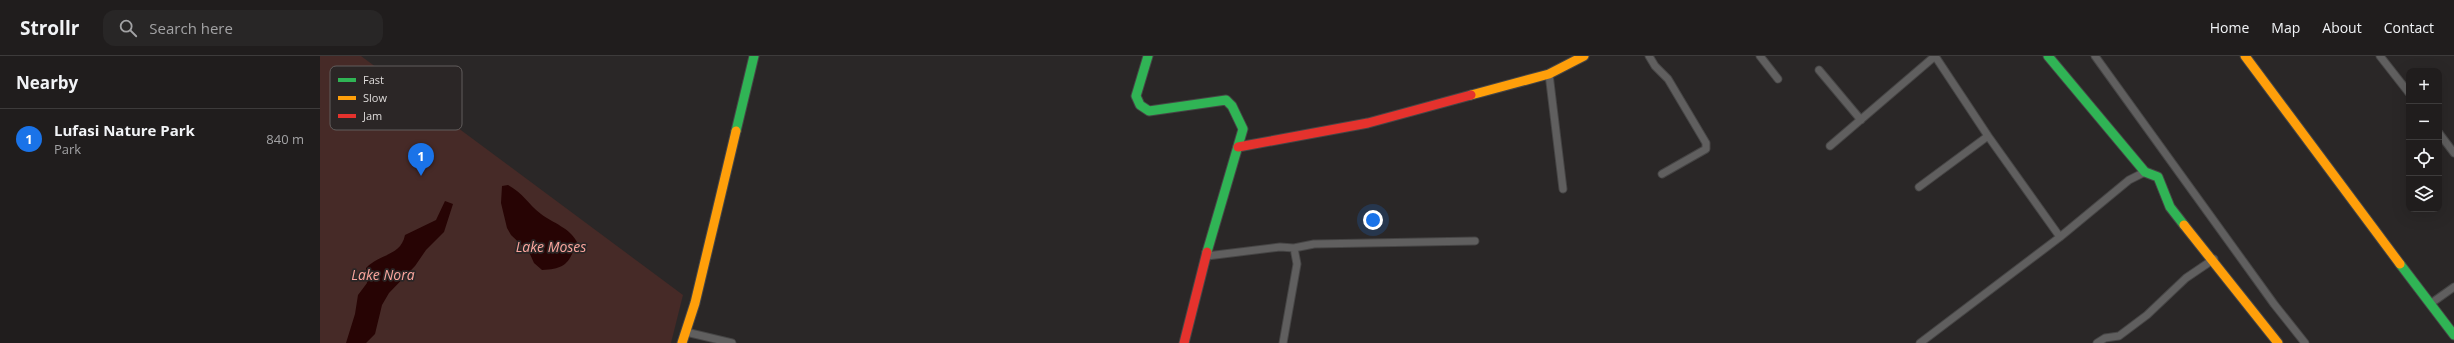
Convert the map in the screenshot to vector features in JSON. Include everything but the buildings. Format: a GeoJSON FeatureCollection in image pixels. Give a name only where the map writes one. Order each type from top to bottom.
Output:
{"type":"FeatureCollection","features":[{"type":"Feature","properties":{"kind":"street"},"geometry":{"type":"LineString","coordinates":[[682,343],[695,303],[754,56]]}},
{"type":"Feature","properties":{"kind":"street"},"geometry":{"type":"LineString","coordinates":[[1148,56],[1136,96],[1140,105],[1148,111],[1226,100],[1232,106],[1243,129],[1214,223],[1207,256],[1184,343]]}},
{"type":"Feature","properties":{"kind":"street"},"geometry":{"type":"LineString","coordinates":[[1238,147],[1368,123],[1549,74],[1584,56]]}},
{"type":"Feature","properties":{"kind":"street"},"geometry":{"type":"LineString","coordinates":[[1649,56],[1655,66],[1668,79],[1706,143],[1706,149],[1662,174]]}},
{"type":"Feature","properties":{"kind":"street"},"geometry":{"type":"LineString","coordinates":[[1760,56],[1778,79]]}},
{"type":"Feature","properties":{"kind":"street"},"geometry":{"type":"LineString","coordinates":[[1830,146],[1935,56],[1988,136],[2060,237]]}},
{"type":"Feature","properties":{"kind":"street"},"geometry":{"type":"LineString","coordinates":[[2048,56],[2145,172],[2158,177],[2170,207],[2214,259],[2278,343]]}},
{"type":"Feature","properties":{"kind":"street"},"geometry":{"type":"LineString","coordinates":[[2095,56],[2274,304],[2305,343]]}},
{"type":"Feature","properties":{"kind":"street"},"geometry":{"type":"LineString","coordinates":[[2245,56],[2454,335]]}},
{"type":"Feature","properties":{"kind":"street"},"geometry":{"type":"LineString","coordinates":[[2380,56],[2406,89]]}},
{"type":"Feature","properties":{"kind":"street"},"geometry":{"type":"LineString","coordinates":[[1819,70],[1861,120]]}},
{"type":"Feature","properties":{"kind":"street"},"geometry":{"type":"LineString","coordinates":[[1549,74],[1563,189]]}},
{"type":"Feature","properties":{"kind":"street"},"geometry":{"type":"LineString","coordinates":[[1919,187],[1988,136]]}},
{"type":"Feature","properties":{"kind":"street"},"geometry":{"type":"LineString","coordinates":[[2442,137],[2454,153]]}},
{"type":"Feature","properties":{"kind":"street"},"geometry":{"type":"LineString","coordinates":[[1920,343],[2060,237],[2129,180],[2145,172]]}},
{"type":"Feature","properties":{"kind":"street"},"geometry":{"type":"LineString","coordinates":[[1207,256],[1280,247],[1294,248],[1314,244],[1475,241]]}},
{"type":"Feature","properties":{"kind":"street"},"geometry":{"type":"LineString","coordinates":[[1283,343],[1297,264],[1294,248]]}},
{"type":"Feature","properties":{"kind":"street"},"geometry":{"type":"LineString","coordinates":[[2097,343],[2113,340],[2119,336],[2148,315],[2186,278],[2214,259]]}},
{"type":"Feature","properties":{"kind":"street"},"geometry":{"type":"LineString","coordinates":[[2430,304],[2454,287]]}},
{"type":"Feature","properties":{"kind":"street"},"geometry":{"type":"LineString","coordinates":[[686,332],[732,343]]}},
{"type":"Feature","properties":{"kind":"shaded area"},"geometry":{"type":"Polygon","coordinates":[[[320,56],[361,56],[374,66],[330,66],[330,130],[461,130],[683,295],[671,343],[320,343],[320,56]]]}},
{"type":"Feature","properties":{"kind":"water","name":"Lake Moses"},"geometry":{"type":"Polygon","coordinates":[[[508,185],[518,192],[541,214],[566,229],[574,237],[577,242],[572,255],[566,264],[556,268],[542,270],[534,263],[529,252],[511,235],[507,228],[501,203],[502,186],[508,185]]]}},
{"type":"Feature","properties":{"kind":"water","name":"Lake Nora"},"geometry":{"type":"Polygon","coordinates":[[[445,201],[453,204],[444,232],[426,250],[415,266],[389,293],[382,305],[375,334],[366,343],[346,343],[355,314],[358,295],[367,283],[366,268],[371,263],[399,247],[403,242],[405,235],[436,220],[445,201]]]}},
{"type":"Feature","properties":{"kind":"traffic: fast"},"geometry":{"type":"LineString","coordinates":[[736,131],[754,56]]}},
{"type":"Feature","properties":{"kind":"traffic: fast"},"geometry":{"type":"LineString","coordinates":[[1148,56],[1136,96],[1140,105],[1149,111],[1226,100],[1232,106],[1243,129],[1207,252]]}},
{"type":"Feature","properties":{"kind":"traffic: fast"},"geometry":{"type":"LineString","coordinates":[[2048,56],[2145,172],[2158,177],[2170,207],[2184,225]]}},
{"type":"Feature","properties":{"kind":"traffic: fast"},"geometry":{"type":"LineString","coordinates":[[2400,264],[2454,335]]}},
{"type":"Feature","properties":{"kind":"traffic: slow"},"geometry":{"type":"LineString","coordinates":[[1471,95],[1549,74],[1584,56]]}},
{"type":"Feature","properties":{"kind":"traffic: slow"},"geometry":{"type":"LineString","coordinates":[[2245,56],[2400,264]]}},
{"type":"Feature","properties":{"kind":"traffic: slow"},"geometry":{"type":"LineString","coordinates":[[682,343],[695,303],[736,131]]}},
{"type":"Feature","properties":{"kind":"traffic: slow"},"geometry":{"type":"LineString","coordinates":[[2184,225],[2278,343]]}},
{"type":"Feature","properties":{"kind":"traffic: jam"},"geometry":{"type":"LineString","coordinates":[[1238,147],[1368,123],[1471,95]]}},
{"type":"Feature","properties":{"kind":"traffic: jam"},"geometry":{"type":"LineString","coordinates":[[1184,343],[1207,252]]}},
{"type":"Feature","properties":{"kind":"place","name":"Lufasi Nature Park"},"geometry":{"type":"Point","coordinates":[421,176]}}]}
